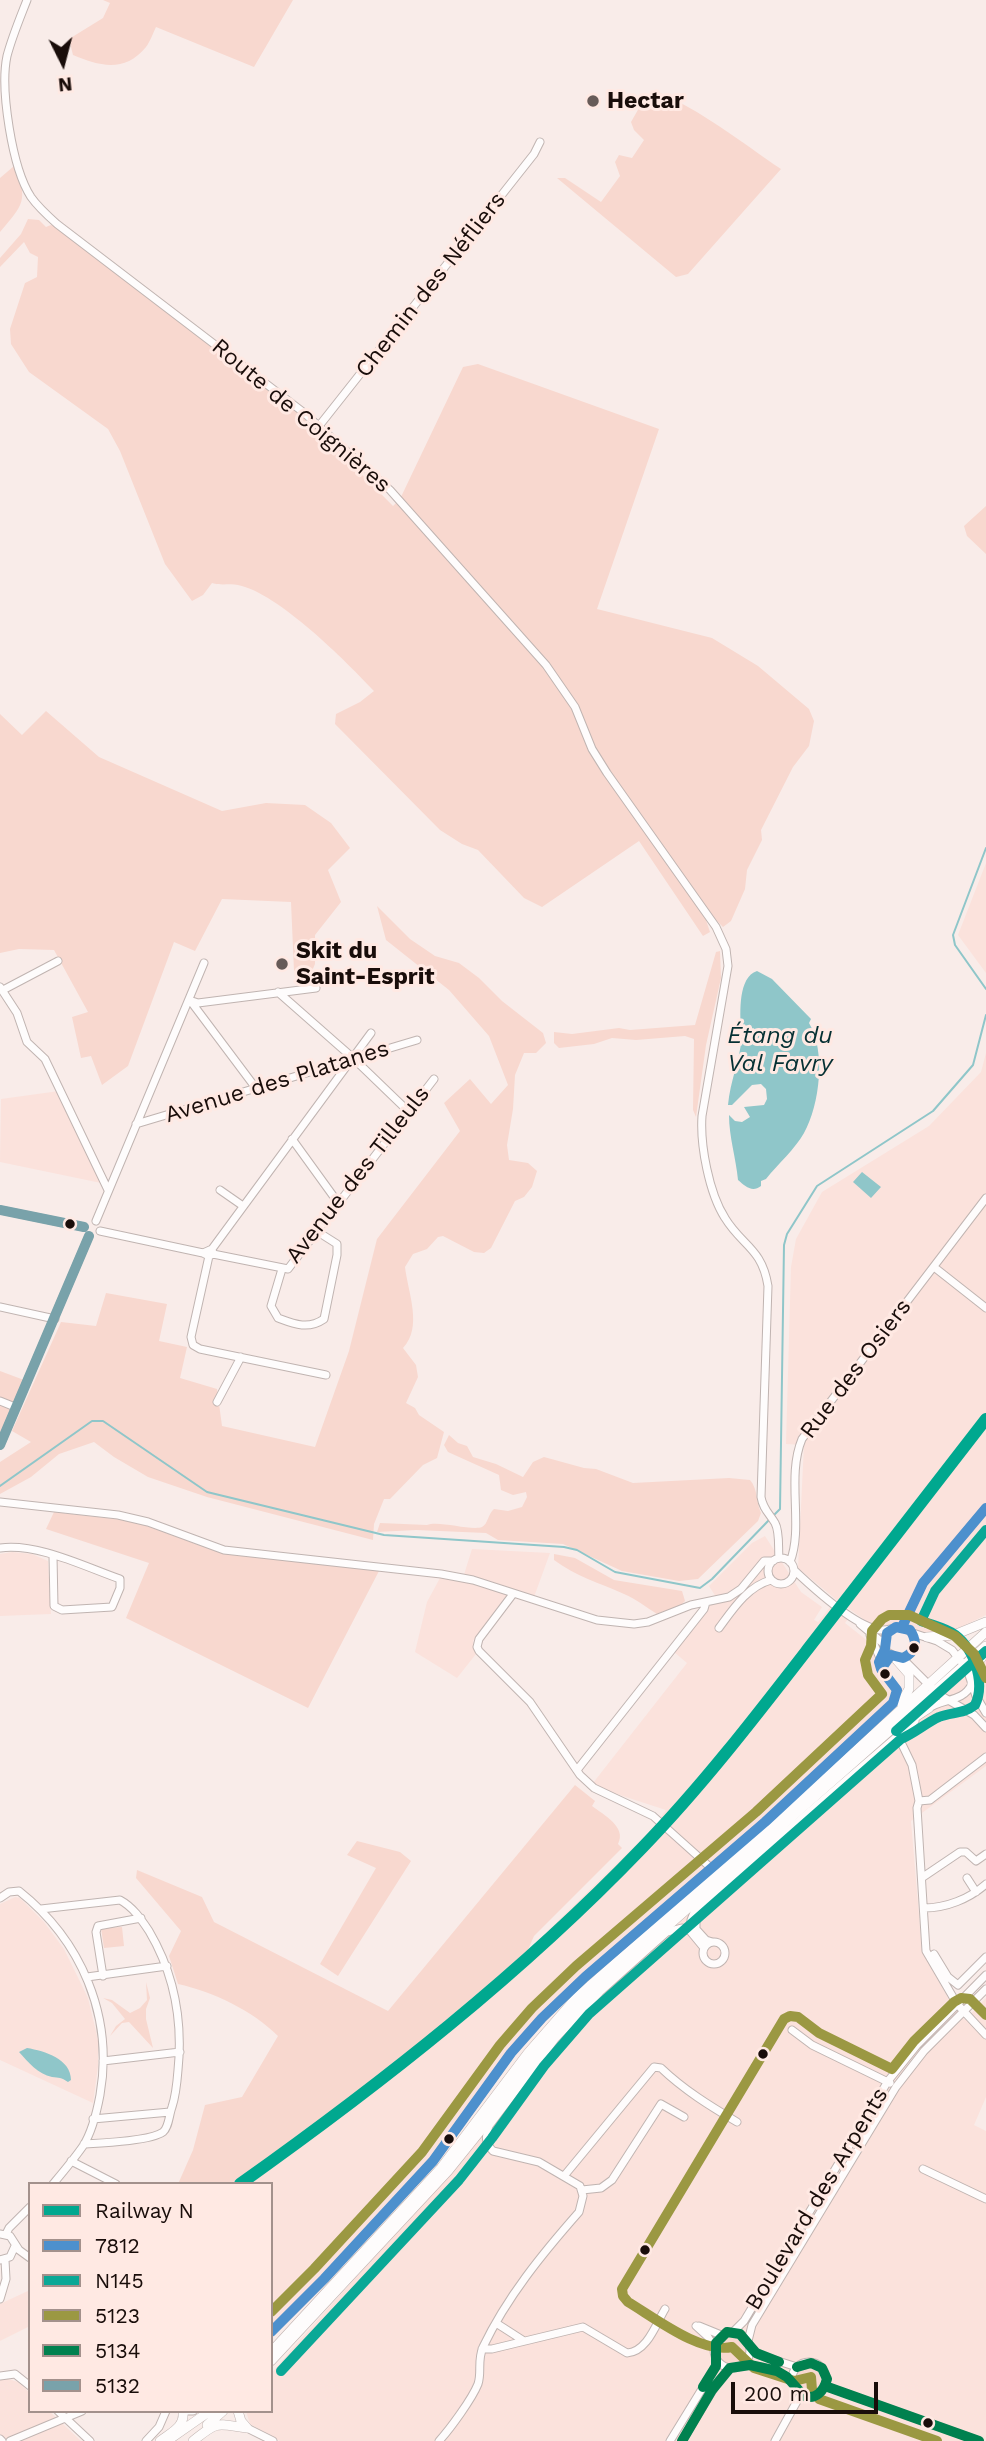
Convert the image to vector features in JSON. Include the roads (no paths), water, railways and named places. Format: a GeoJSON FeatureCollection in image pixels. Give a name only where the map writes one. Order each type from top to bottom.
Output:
{"type":"FeatureCollection","features":[{"type":"Feature","properties":{"kind":"main road"},"geometry":{"type":"LineString","coordinates":[[927,1637],[954,1635],[984,1625]]}},
{"type":"Feature","properties":{"kind":"main road"},"geometry":{"type":"LineString","coordinates":[[273,2359],[448,2171],[557,2028],[594,1990],[894,1727],[931,1687],[961,1660],[984,1625]]}},
{"type":"Feature","properties":{"kind":"main road"},"geometry":{"type":"LineString","coordinates":[[961,1660],[986,1649]]}},
{"type":"Feature","properties":{"kind":"main road"},"geometry":{"type":"LineString","coordinates":[[972,1684],[978,1663],[986,1649]]}},
{"type":"Feature","properties":{"kind":"main road"},"geometry":{"type":"LineString","coordinates":[[890,1653],[905,1668],[910,1683],[906,1696],[892,1711],[894,1727]]}},
{"type":"Feature","properties":{"kind":"main road"},"geometry":{"type":"LineString","coordinates":[[273,2350],[441,2168],[519,2064],[576,1998],[808,1794],[894,1727],[905,1724],[929,1708]]}},
{"type":"Feature","properties":{"kind":"main road"},"geometry":{"type":"LineString","coordinates":[[512,2086],[519,2083],[556,2038]]}},
{"type":"Feature","properties":{"kind":"main road"},"geometry":{"type":"LineString","coordinates":[[273,2341],[301,2313],[309,2310]]}},
{"type":"Feature","properties":{"kind":"main road"},"geometry":{"type":"LineString","coordinates":[[160,2441],[181,2426],[183,2413]]}},
{"type":"Feature","properties":{"kind":"main road"},"geometry":{"type":"LineString","coordinates":[[167,2441],[207,2413]]}},
{"type":"Feature","properties":{"kind":"main road"},"geometry":{"type":"LineString","coordinates":[[186,2441],[221,2413]]}},
{"type":"Feature","properties":{"kind":"main road"},"geometry":{"type":"LineString","coordinates":[[239,2413],[247,2428]]}},
{"type":"Feature","properties":{"kind":"main road"},"geometry":{"type":"LineString","coordinates":[[193,2441],[216,2424],[247,2428]]}},
{"type":"Feature","properties":{"kind":"street","name":"Route de Coignières"},"geometry":{"type":"LineString","coordinates":[[27,0],[7,55],[4,90],[14,150],[31,196],[57,224],[190,324],[318,426],[390,491],[538,655],[563,687],[602,765],[716,927],[726,949],[728,966],[702,1116],[702,1138],[716,1198],[725,1219],[760,1258],[767,1275],[761,1497],[762,1507],[775,1522],[776,1560]]}},
{"type":"Feature","properties":{"kind":"street","name":"Chemin des Néfliers"},"geometry":{"type":"LineString","coordinates":[[318,426],[534,155],[540,142]]}},
{"type":"Feature","properties":{"kind":"street"},"geometry":{"type":"LineString","coordinates":[[58,961],[1,989],[17,1013],[27,1042],[45,1059],[108,1190]]}},
{"type":"Feature","properties":{"kind":"street"},"geometry":{"type":"LineString","coordinates":[[96,1221],[204,963]]}},
{"type":"Feature","properties":{"kind":"street"},"geometry":{"type":"LineString","coordinates":[[189,1000],[198,1003],[316,988]]}},
{"type":"Feature","properties":{"kind":"street"},"geometry":{"type":"LineString","coordinates":[[278,992],[354,1058],[409,1112]]}},
{"type":"Feature","properties":{"kind":"street"},"geometry":{"type":"LineString","coordinates":[[189,1000],[255,1087]]}},
{"type":"Feature","properties":{"kind":"street"},"geometry":{"type":"LineString","coordinates":[[326,1375],[200,1349],[193,1345],[191,1337],[209,1253],[372,1033]]}},
{"type":"Feature","properties":{"kind":"street","name":"Avenue des Platanes"},"geometry":{"type":"LineString","coordinates":[[136,1124],[417,1040]]}},
{"type":"Feature","properties":{"kind":"street","name":"Avenue des Tilleuls"},"geometry":{"type":"LineString","coordinates":[[282,1269],[291,1266],[434,1079]]}},
{"type":"Feature","properties":{"kind":"street"},"geometry":{"type":"LineString","coordinates":[[292,1139],[339,1204]]}},
{"type":"Feature","properties":{"kind":"street"},"geometry":{"type":"LineString","coordinates":[[220,1190],[243,1206]]}},
{"type":"Feature","properties":{"kind":"street","name":"Rue des Osiers"},"geometry":{"type":"LineString","coordinates":[[792,1566],[796,1462],[802,1439],[983,1206],[986,1198]]}},
{"type":"Feature","properties":{"kind":"street"},"geometry":{"type":"LineString","coordinates":[[0,1210],[84,1227],[89,1236]]}},
{"type":"Feature","properties":{"kind":"street"},"geometry":{"type":"LineString","coordinates":[[84,1227],[88,1221],[96,1221]]}},
{"type":"Feature","properties":{"kind":"street"},"geometry":{"type":"LineString","coordinates":[[96,1221],[100,1231]]}},
{"type":"Feature","properties":{"kind":"street"},"geometry":{"type":"LineString","coordinates":[[100,1231],[282,1269],[271,1306],[278,1318],[301,1326],[317,1324],[324,1319],[337,1255],[337,1244],[318,1232]]}},
{"type":"Feature","properties":{"kind":"street"},"geometry":{"type":"LineString","coordinates":[[89,1236],[94,1237],[100,1231]]}},
{"type":"Feature","properties":{"kind":"street"},"geometry":{"type":"LineString","coordinates":[[0,1445],[89,1236]]}},
{"type":"Feature","properties":{"kind":"street"},"geometry":{"type":"LineString","coordinates":[[933,1267],[986,1308]]}},
{"type":"Feature","properties":{"kind":"street"},"geometry":{"type":"LineString","coordinates":[[0,1307],[55,1319]]}},
{"type":"Feature","properties":{"kind":"street"},"geometry":{"type":"LineString","coordinates":[[217,1402],[240,1357]]}},
{"type":"Feature","properties":{"kind":"street"},"geometry":{"type":"LineString","coordinates":[[0,1401],[15,1407]]}},
{"type":"Feature","properties":{"kind":"street"},"geometry":{"type":"LineString","coordinates":[[0,1502],[118,1515],[148,1522],[224,1550],[441,1574],[473,1580],[597,1620],[623,1624],[648,1622],[729,1597],[738,1591],[764,1562],[776,1560],[792,1566],[809,1585],[870,1634],[875,1641],[881,1669],[895,1685],[897,1694],[893,1703],[765,1822],[542,2018],[511,2053],[433,2161],[273,2330]]}},
{"type":"Feature","properties":{"kind":"street"},"geometry":{"type":"LineString","coordinates":[[902,1627],[923,1583],[986,1508]]}},
{"type":"Feature","properties":{"kind":"street"},"geometry":{"type":"LineString","coordinates":[[0,1549],[14,1547],[40,1551],[120,1579],[120,1588],[112,1606],[62,1610],[54,1606],[54,1556]]}},
{"type":"Feature","properties":{"kind":"street"},"geometry":{"type":"LineString","coordinates":[[768,1569],[776,1560]]}},
{"type":"Feature","properties":{"kind":"street"},"geometry":{"type":"LineString","coordinates":[[787,1583],[792,1577],[792,1566]]}},
{"type":"Feature","properties":{"kind":"street"},"geometry":{"type":"LineString","coordinates":[[758,1568],[768,1569]]}},
{"type":"Feature","properties":{"kind":"street"},"geometry":{"type":"LineString","coordinates":[[768,1569],[771,1580]]}},
{"type":"Feature","properties":{"kind":"street"},"geometry":{"type":"LineString","coordinates":[[719,1628],[758,1583],[771,1580],[780,1584],[809,1585]]}},
{"type":"Feature","properties":{"kind":"street"},"geometry":{"type":"LineString","coordinates":[[513,1594],[479,1639],[477,1647],[530,1702],[577,1770],[594,1788],[653,1816],[711,1868]]}},
{"type":"Feature","properties":{"kind":"street"},"geometry":{"type":"LineString","coordinates":[[577,1770],[704,1609],[706,1602]]}},
{"type":"Feature","properties":{"kind":"street"},"geometry":{"type":"LineString","coordinates":[[851,1617],[875,1629],[902,1627],[944,1644],[961,1660],[986,1713]]}},
{"type":"Feature","properties":{"kind":"street"},"geometry":{"type":"LineString","coordinates":[[890,1653],[885,1637],[891,1629]]}},
{"type":"Feature","properties":{"kind":"street"},"geometry":{"type":"LineString","coordinates":[[880,1658],[890,1653],[908,1656],[914,1649],[913,1633]]}},
{"type":"Feature","properties":{"kind":"street"},"geometry":{"type":"LineString","coordinates":[[870,1634],[882,1640],[890,1653],[906,1662],[931,1687],[974,1715],[986,1728]]}},
{"type":"Feature","properties":{"kind":"street"},"geometry":{"type":"LineString","coordinates":[[881,1669],[890,1653]]}},
{"type":"Feature","properties":{"kind":"street"},"geometry":{"type":"LineString","coordinates":[[929,1708],[965,1695],[972,1684]]}},
{"type":"Feature","properties":{"kind":"street"},"geometry":{"type":"LineString","coordinates":[[690,1931],[692,1914],[882,1749],[894,1727]]}},
{"type":"Feature","properties":{"kind":"street"},"geometry":{"type":"LineString","coordinates":[[894,1727],[913,1770],[917,1797],[926,1951],[945,1978],[958,1984],[986,1957]]}},
{"type":"Feature","properties":{"kind":"street"},"geometry":{"type":"LineString","coordinates":[[882,1749],[895,1748],[908,1757]]}},
{"type":"Feature","properties":{"kind":"street"},"geometry":{"type":"LineString","coordinates":[[917,1797],[930,1800],[986,1757]]}},
{"type":"Feature","properties":{"kind":"street"},"geometry":{"type":"LineString","coordinates":[[923,1877],[960,1852],[966,1852],[976,1861],[986,1854]]}},
{"type":"Feature","properties":{"kind":"street"},"geometry":{"type":"LineString","coordinates":[[967,1878],[976,1892]]}},
{"type":"Feature","properties":{"kind":"street"},"geometry":{"type":"LineString","coordinates":[[924,1908],[967,1899],[986,1884]]}},
{"type":"Feature","properties":{"kind":"street"},"geometry":{"type":"LineString","coordinates":[[0,1898],[9,1892],[19,1891],[41,1909],[72,1949],[87,1977],[101,2022],[102,2084],[93,2119],[84,2144],[55,2182]]}},
{"type":"Feature","properties":{"kind":"street"},"geometry":{"type":"LineString","coordinates":[[41,1909],[120,1900],[127,1903],[141,1918],[167,1966],[177,1998],[180,2052],[175,2098],[166,2129],[160,2134],[84,2144]]}},
{"type":"Feature","properties":{"kind":"street"},"geometry":{"type":"LineString","coordinates":[[439,2441],[477,2384],[482,2349],[496,2323],[526,2275],[579,2212],[583,2203],[580,2186],[564,2176],[528,2158],[493,2151],[485,2136],[489,2126],[556,2038],[600,1992],[667,1932],[682,1928],[690,1931],[704,1948],[705,1961],[714,1965],[720,1963],[724,1958],[722,1945],[706,1940],[696,1929],[695,1918],[703,1904]]}},
{"type":"Feature","properties":{"kind":"street"},"geometry":{"type":"LineString","coordinates":[[103,1976],[96,1932],[98,1926],[141,1918]]}},
{"type":"Feature","properties":{"kind":"street"},"geometry":{"type":"LineString","coordinates":[[704,1948],[713,1942]]}},
{"type":"Feature","properties":{"kind":"street"},"geometry":{"type":"LineString","coordinates":[[934,1954],[957,2004],[986,2035]]}},
{"type":"Feature","properties":{"kind":"street"},"geometry":{"type":"LineString","coordinates":[[87,1977],[167,1966]]}},
{"type":"Feature","properties":{"kind":"street","name":"Boulevard des Arpents"},"geometry":{"type":"LineString","coordinates":[[733,2332],[744,2321],[888,2081],[917,2045],[986,1975]]}},
{"type":"Feature","properties":{"kind":"street","name":"Boulevard des Arpents"},"geometry":{"type":"LineString","coordinates":[[749,2344],[759,2314],[896,2087],[924,2051],[986,1989]]}},
{"type":"Feature","properties":{"kind":"street"},"geometry":{"type":"LineString","coordinates":[[792,2029],[812,2045],[896,2087]]}},
{"type":"Feature","properties":{"kind":"street"},"geometry":{"type":"LineString","coordinates":[[103,2061],[180,2052]]}},
{"type":"Feature","properties":{"kind":"street"},"geometry":{"type":"LineString","coordinates":[[564,2176],[654,2067],[662,2068],[695,2095],[737,2122]]}},
{"type":"Feature","properties":{"kind":"street"},"geometry":{"type":"LineString","coordinates":[[582,2190],[601,2188],[612,2180],[661,2104],[684,2118]]}},
{"type":"Feature","properties":{"kind":"street"},"geometry":{"type":"LineString","coordinates":[[93,2119],[170,2112]]}},
{"type":"Feature","properties":{"kind":"street"},"geometry":{"type":"LineString","coordinates":[[71,2161],[112,2182]]}},
{"type":"Feature","properties":{"kind":"street"},"geometry":{"type":"LineString","coordinates":[[923,2169],[986,2199]]}},
{"type":"Feature","properties":{"kind":"street"},"geometry":{"type":"LineString","coordinates":[[28,2209],[3,2234],[12,2239],[15,2246],[28,2258]]}},
{"type":"Feature","properties":{"kind":"street"},"geometry":{"type":"LineString","coordinates":[[0,2299],[6,2279],[6,2258],[15,2246]]}},
{"type":"Feature","properties":{"kind":"street"},"geometry":{"type":"LineString","coordinates":[[6,2258],[28,2260]]}},
{"type":"Feature","properties":{"kind":"street"},"geometry":{"type":"LineString","coordinates":[[482,2349],[492,2349],[578,2328],[588,2329],[627,2353],[635,2353],[642,2348],[665,2309]]}},
{"type":"Feature","properties":{"kind":"street"},"geometry":{"type":"LineString","coordinates":[[496,2323],[524,2341]]}},
{"type":"Feature","properties":{"kind":"street"},"geometry":{"type":"LineString","coordinates":[[670,2441],[716,2366],[714,2347],[696,2326],[721,2335],[733,2332],[740,2334],[759,2355],[797,2367]]}},
{"type":"Feature","properties":{"kind":"street"},"geometry":{"type":"LineString","coordinates":[[714,2347],[721,2335]]}},
{"type":"Feature","properties":{"kind":"street"},"geometry":{"type":"LineString","coordinates":[[742,2365],[748,2359],[749,2344]]}},
{"type":"Feature","properties":{"kind":"street"},"geometry":{"type":"LineString","coordinates":[[716,2359],[720,2364],[731,2368]]}},
{"type":"Feature","properties":{"kind":"street"},"geometry":{"type":"LineString","coordinates":[[682,2441],[719,2380],[731,2368],[742,2365],[765,2367],[783,2375],[801,2394],[812,2396],[822,2391],[826,2374],[819,2365],[808,2362],[797,2367],[792,2382]]}},
{"type":"Feature","properties":{"kind":"street"},"geometry":{"type":"LineString","coordinates":[[0,2376],[15,2374],[28,2384]]}},
{"type":"Feature","properties":{"kind":"street"},"geometry":{"type":"LineString","coordinates":[[825,2386],[964,2438],[979,2441]]}},
{"type":"Feature","properties":{"kind":"street"},"geometry":{"type":"LineString","coordinates":[[775,2441],[801,2394]]}},
{"type":"Feature","properties":{"kind":"street"},"geometry":{"type":"LineString","coordinates":[[60,2413],[90,2441]]}},
{"type":"Feature","properties":{"kind":"street"},"geometry":{"type":"LineString","coordinates":[[10,2441],[72,2413]]}},
{"type":"Feature","properties":{"kind":"street"},"geometry":{"type":"LineString","coordinates":[[146,2441],[167,2413]]}},
{"type":"Feature","properties":{"kind":"street"},"geometry":{"type":"LineString","coordinates":[[247,2428],[273,2441]]}},
{"type":"Feature","properties":{"kind":"water","name":"Étang du Val Favry"},"geometry":{"type":"Polygon","coordinates":[[[757,971],[772,979],[811,1019],[809,1023],[818,1048],[819,1078],[814,1108],[804,1133],[766,1179],[761,1181],[761,1186],[755,1189],[738,1180],[729,1115],[735,1121],[742,1122],[750,1117],[744,1107],[764,1105],[767,1099],[766,1089],[761,1084],[752,1085],[732,1105],[728,1105],[741,1045],[742,1036],[736,1034],[736,1031],[741,1029],[743,988],[746,980],[757,971]]]}},
{"type":"Feature","properties":{"kind":"water"},"geometry":{"type":"Polygon","coordinates":[[[862,1172],[881,1187],[871,1198],[853,1182],[862,1172]]]}},
{"type":"Feature","properties":{"kind":"water"},"geometry":{"type":"Polygon","coordinates":[[[27,2048],[62,2061],[71,2080],[68,2082],[38,2070],[19,2052],[27,2048]]]}},
{"type":"Feature","properties":{"kind":"waterway"},"geometry":{"type":"LineString","coordinates":[[986,848],[953,935],[955,945],[986,989]]}},
{"type":"Feature","properties":{"kind":"waterway"},"geometry":{"type":"LineString","coordinates":[[773,1516],[780,1509],[784,1245],[787,1234],[817,1186],[933,1111],[973,1065],[986,1015]]}},
{"type":"Feature","properties":{"kind":"waterway"},"geometry":{"type":"LineString","coordinates":[[0,1486],[92,1421],[103,1421],[207,1492],[384,1535],[564,1547],[577,1550],[615,1572],[700,1588],[769,1520]]}},
{"type":"Feature","properties":{"kind":"rail line","name":"N"},"geometry":{"type":"LineString","coordinates":[[243,2182],[346,2107],[449,2025],[548,1939],[642,1848],[752,1721],[986,1419]]}},
{"type":"Feature","properties":{"kind":"place","name":"Hectar"},"geometry":{"type":"Point","coordinates":[593,101]}},
{"type":"Feature","properties":{"kind":"place","name":"Skit du Saint-Esprit"},"geometry":{"type":"Point","coordinates":[282,964]}}]}
